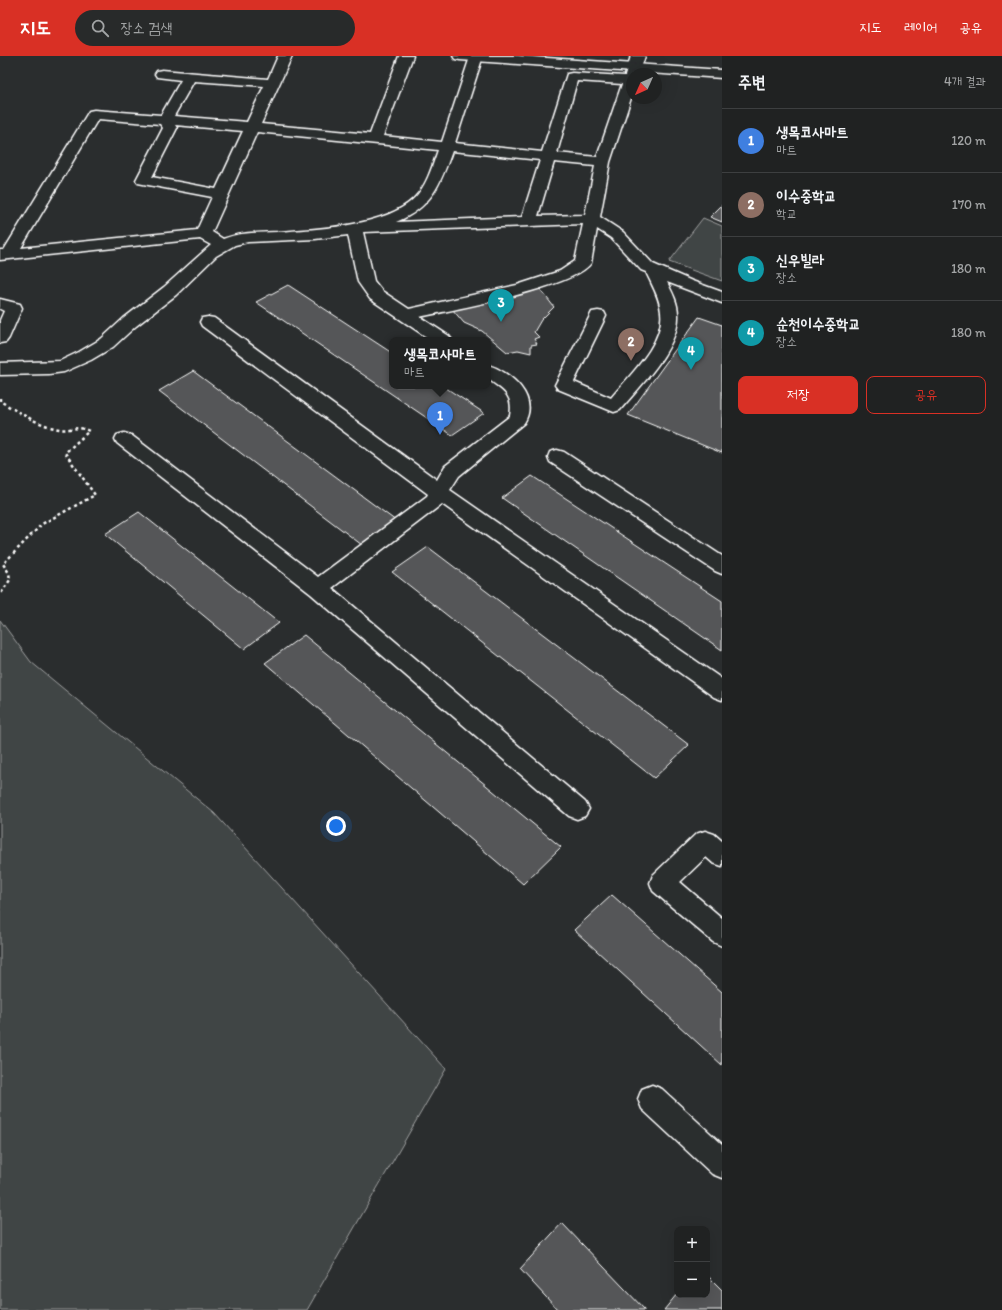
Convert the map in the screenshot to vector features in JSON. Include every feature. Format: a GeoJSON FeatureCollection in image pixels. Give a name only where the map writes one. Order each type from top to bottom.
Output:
{"type":"FeatureCollection","features":[{"type":"Feature","properties":{"kind":"street"},"geometry":{"type":"LineString","coordinates":[[203,234],[285,56]]}},
{"type":"Feature","properties":{"kind":"street"},"geometry":{"type":"LineString","coordinates":[[375,139],[406,56]]}},
{"type":"Feature","properties":{"kind":"street"},"geometry":{"type":"LineString","coordinates":[[460,56],[634,68]]}},
{"type":"Feature","properties":{"kind":"street"},"geometry":{"type":"LineString","coordinates":[[0,369],[64,366],[85,356],[108,343],[130,322],[170,291],[210,253],[235,239],[341,232],[394,217],[408,211],[419,203],[430,188],[448,146],[477,57]]}},
{"type":"Feature","properties":{"kind":"street"},"geometry":{"type":"LineString","coordinates":[[529,221],[572,77],[626,69]]}},
{"type":"Feature","properties":{"kind":"street"},"geometry":{"type":"LineString","coordinates":[[662,70],[722,74]]}},
{"type":"Feature","properties":{"kind":"street"},"geometry":{"type":"LineString","coordinates":[[162,74],[272,83]]}},
{"type":"Feature","properties":{"kind":"street"},"geometry":{"type":"LineString","coordinates":[[165,120],[190,76]]}},
{"type":"Feature","properties":{"kind":"street"},"geometry":{"type":"LineString","coordinates":[[406,315],[521,289],[566,274],[583,263],[603,162],[626,92]]}},
{"type":"Feature","properties":{"kind":"street"},"geometry":{"type":"LineString","coordinates":[[4,255],[94,114],[251,127],[603,162]]}},
{"type":"Feature","properties":{"kind":"street"},"geometry":{"type":"LineString","coordinates":[[165,120],[170,128],[143,180],[221,194]]}},
{"type":"Feature","properties":{"kind":"street"},"geometry":{"type":"LineString","coordinates":[[354,228],[592,219],[617,235],[647,267],[722,298]]}},
{"type":"Feature","properties":{"kind":"street"},"geometry":{"type":"LineString","coordinates":[[354,228],[366,282],[376,295],[439,337]]}},
{"type":"Feature","properties":{"kind":"street"},"geometry":{"type":"LineString","coordinates":[[4,255],[203,234],[222,245]]}},
{"type":"Feature","properties":{"kind":"street"},"geometry":{"type":"LineString","coordinates":[[598,316],[564,385],[614,406],[657,353],[668,330],[670,315],[666,298],[652,269]]}},
{"type":"Feature","properties":{"kind":"street"},"geometry":{"type":"LineString","coordinates":[[0,304],[14,308],[0,338]]}},
{"type":"Feature","properties":{"kind":"street"},"geometry":{"type":"LineString","coordinates":[[208,322],[439,492],[722,691]]}},
{"type":"Feature","properties":{"kind":"street"},"geometry":{"type":"LineString","coordinates":[[318,588],[434,501],[452,471],[518,418],[521,408],[518,396],[499,378],[491,373]]}},
{"type":"Feature","properties":{"kind":"street"},"geometry":{"type":"LineString","coordinates":[[124,439],[318,588],[577,809]]}},
{"type":"Feature","properties":{"kind":"street"},"geometry":{"type":"LineString","coordinates":[[557,457],[722,566]]}},
{"type":"Feature","properties":{"kind":"street"},"geometry":{"type":"LineString","coordinates":[[722,855],[705,842],[662,884],[722,934]]}},
{"type":"Feature","properties":{"kind":"street"},"geometry":{"type":"LineString","coordinates":[[652,1099],[722,1164]]}},
{"type":"Feature","properties":{"kind":"path"},"geometry":{"type":"LineString","coordinates":[[0,398],[0,401],[27,417],[44,424],[60,429],[80,428],[89,431],[65,453],[95,495],[42,524],[10,554],[3,564],[11,576],[11,582],[0,595]]}},
{"type":"Feature","properties":{"kind":"shaded area"},"geometry":{"type":"Polygon","coordinates":[[[703,218],[722,226],[722,281],[669,262],[703,218]]]}},
{"type":"Feature","properties":{"kind":"shaded area"},"geometry":{"type":"Polygon","coordinates":[[[0,620],[31,662],[214,813],[446,1069],[307,1310],[0,1310],[0,620]]]}},
{"type":"Feature","properties":{"kind":"building"},"geometry":{"type":"Polygon","coordinates":[[[722,205],[722,222],[710,217],[722,205]]]}},
{"type":"Feature","properties":{"kind":"building"},"geometry":{"type":"Polygon","coordinates":[[[288,285],[389,351],[389,389],[448,389],[484,413],[452,435],[256,302],[288,285]]]}},
{"type":"Feature","properties":{"kind":"building"},"geometry":{"type":"Polygon","coordinates":[[[540,289],[554,307],[541,320],[534,332],[539,337],[534,339],[537,344],[531,345],[531,353],[518,350],[507,352],[491,337],[464,323],[452,309],[540,289]]]}},
{"type":"Feature","properties":{"kind":"building"},"geometry":{"type":"Polygon","coordinates":[[[699,317],[722,325],[722,453],[628,415],[699,317]]]}},
{"type":"Feature","properties":{"kind":"building"},"geometry":{"type":"Polygon","coordinates":[[[193,371],[396,521],[362,545],[159,391],[193,371]]]}},
{"type":"Feature","properties":{"kind":"building"},"geometry":{"type":"Polygon","coordinates":[[[532,476],[722,601],[722,650],[502,498],[532,476]]]}},
{"type":"Feature","properties":{"kind":"building"},"geometry":{"type":"Polygon","coordinates":[[[139,512],[279,623],[244,649],[105,534],[139,512]]]}},
{"type":"Feature","properties":{"kind":"building"},"geometry":{"type":"Polygon","coordinates":[[[428,547],[689,745],[654,778],[392,572],[428,547]]]}},
{"type":"Feature","properties":{"kind":"building"},"geometry":{"type":"Polygon","coordinates":[[[304,635],[561,847],[523,884],[265,663],[304,635]]]}},
{"type":"Feature","properties":{"kind":"building"},"geometry":{"type":"Polygon","coordinates":[[[612,895],[722,992],[722,1065],[574,930],[612,895]]]}},
{"type":"Feature","properties":{"kind":"building"},"geometry":{"type":"Polygon","coordinates":[[[562,1223],[645,1310],[558,1310],[520,1269],[562,1223]]]}},
{"type":"Feature","properties":{"kind":"building"},"geometry":{"type":"Polygon","coordinates":[[[710,1278],[722,1290],[722,1310],[664,1310],[674,1298],[710,1298],[710,1278]]]}},
{"type":"Feature","properties":{"kind":"place","name":"신우빌라"},"geometry":{"type":"Point","coordinates":[501,322]}},
{"type":"Feature","properties":{"kind":"place","name":"이수중학교"},"geometry":{"type":"Point","coordinates":[631,361]}},
{"type":"Feature","properties":{"kind":"place","name":"순천이수중학교"},"geometry":{"type":"Point","coordinates":[691,370]}},
{"type":"Feature","properties":{"kind":"place","name":"생목코사마트"},"geometry":{"type":"Point","coordinates":[440,435]}}]}
